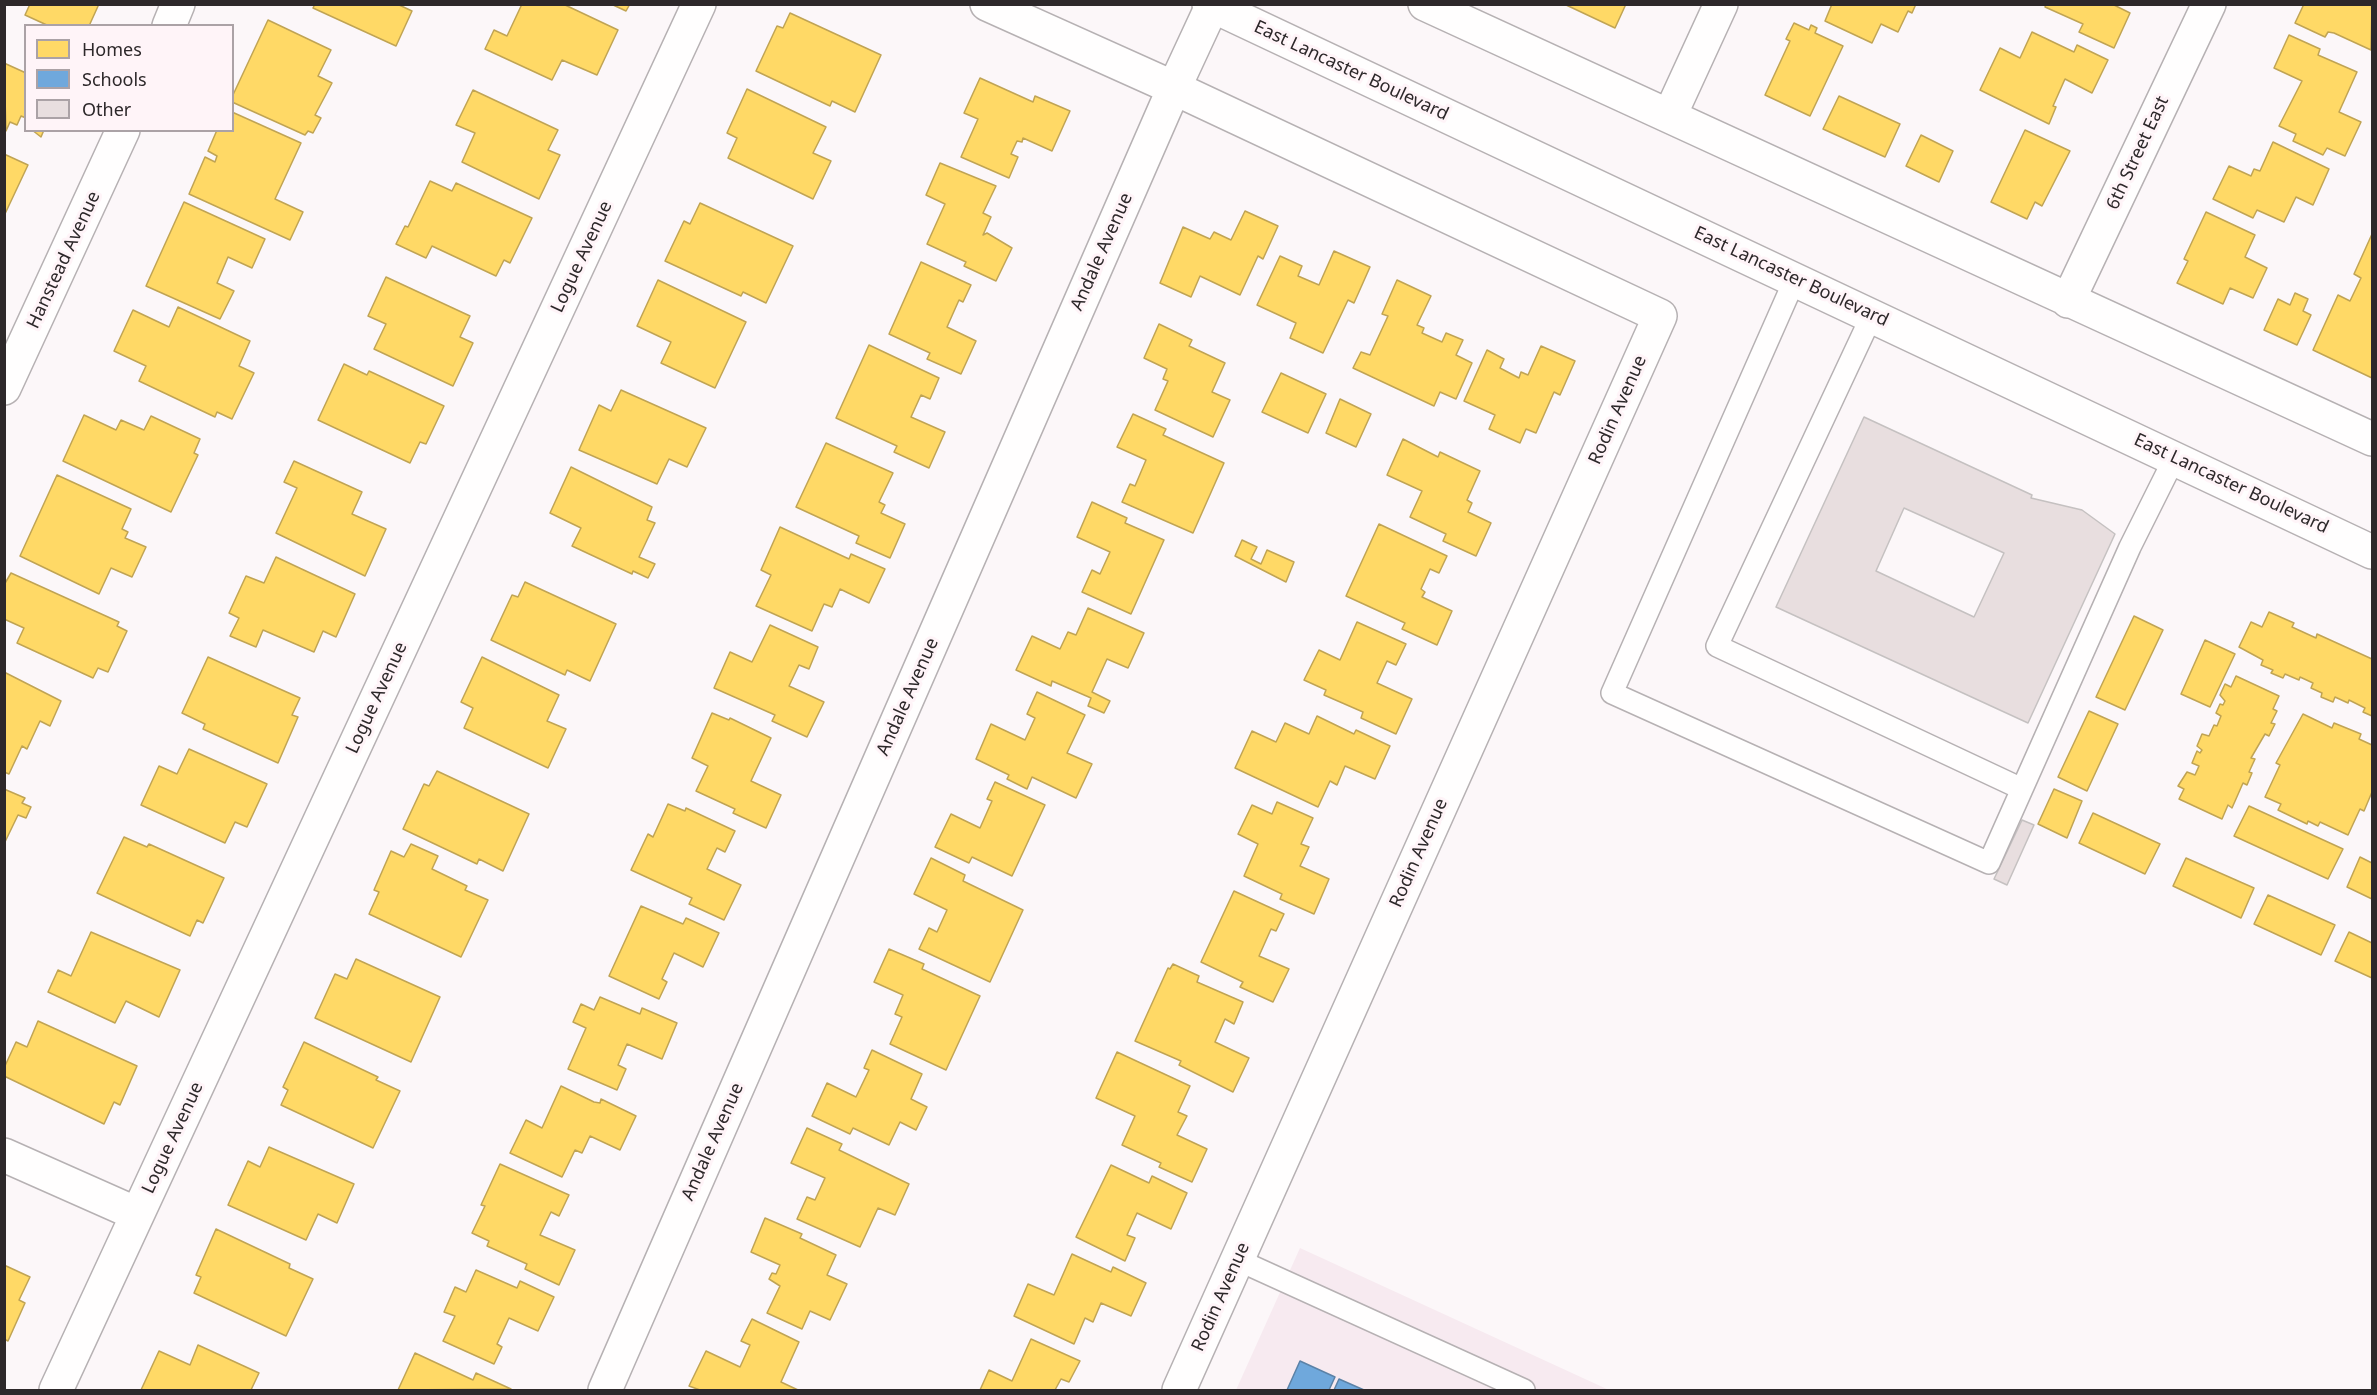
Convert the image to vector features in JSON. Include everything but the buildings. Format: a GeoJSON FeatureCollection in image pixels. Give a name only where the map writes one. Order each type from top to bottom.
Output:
{"type":"FeatureCollection","features":[{"type":"Feature","properties":{"kind":"street"},"geometry":{"type":"LineString","coordinates":[[170,24],[178,4]]}},
{"type":"Feature","properties":{"kind":"street","name":"Logue Avenue"},"geometry":{"type":"LineString","coordinates":[[56,1390],[699,4]]}},
{"type":"Feature","properties":{"kind":"street"},"geometry":{"type":"LineString","coordinates":[[987,4],[1174,88]]}},
{"type":"Feature","properties":{"kind":"street"},"geometry":{"type":"LineString","coordinates":[[1425,4],[2373,439]]}},
{"type":"Feature","properties":{"kind":"street"},"geometry":{"type":"LineString","coordinates":[[1670,115],[1721,4]]}},
{"type":"Feature","properties":{"kind":"street","name":"6th Street East"},"geometry":{"type":"LineString","coordinates":[[2068,301],[2209,4]]}},
{"type":"Feature","properties":{"kind":"street","name":"Andale Avenue"},"geometry":{"type":"LineString","coordinates":[[605,1390],[1211,5]]}},
{"type":"Feature","properties":{"kind":"street","name":"East Lancaster Boulevard"},"geometry":{"type":"LineString","coordinates":[[1211,5],[2373,552]]}},
{"type":"Feature","properties":{"kind":"street","name":"Rodin Avenue"},"geometry":{"type":"LineString","coordinates":[[1174,88],[1660,316],[1179,1390]]}},
{"type":"Feature","properties":{"kind":"street","name":"Hanstead Avenue"},"geometry":{"type":"LineString","coordinates":[[4,388],[122,132]]}},
{"type":"Feature","properties":{"kind":"street"},"geometry":{"type":"LineString","coordinates":[[4,1155],[137,1214]]}},
{"type":"Feature","properties":{"kind":"lane"},"geometry":{"type":"LineString","coordinates":[[1795,279],[1612,693],[1989,863],[2130,548],[2175,457]]}},
{"type":"Feature","properties":{"kind":"lane"},"geometry":{"type":"LineString","coordinates":[[1872,315],[1717,646],[2022,789]]}},
{"type":"Feature","properties":{"kind":"lane"},"geometry":{"type":"LineString","coordinates":[[1238,1260],[1524,1390]]}},
{"type":"Feature","properties":{"kind":"shaded area"},"geometry":{"type":"Polygon","coordinates":[[[1300,1248],[1609,1390],[1236,1390],[1300,1248]]]}}]}
